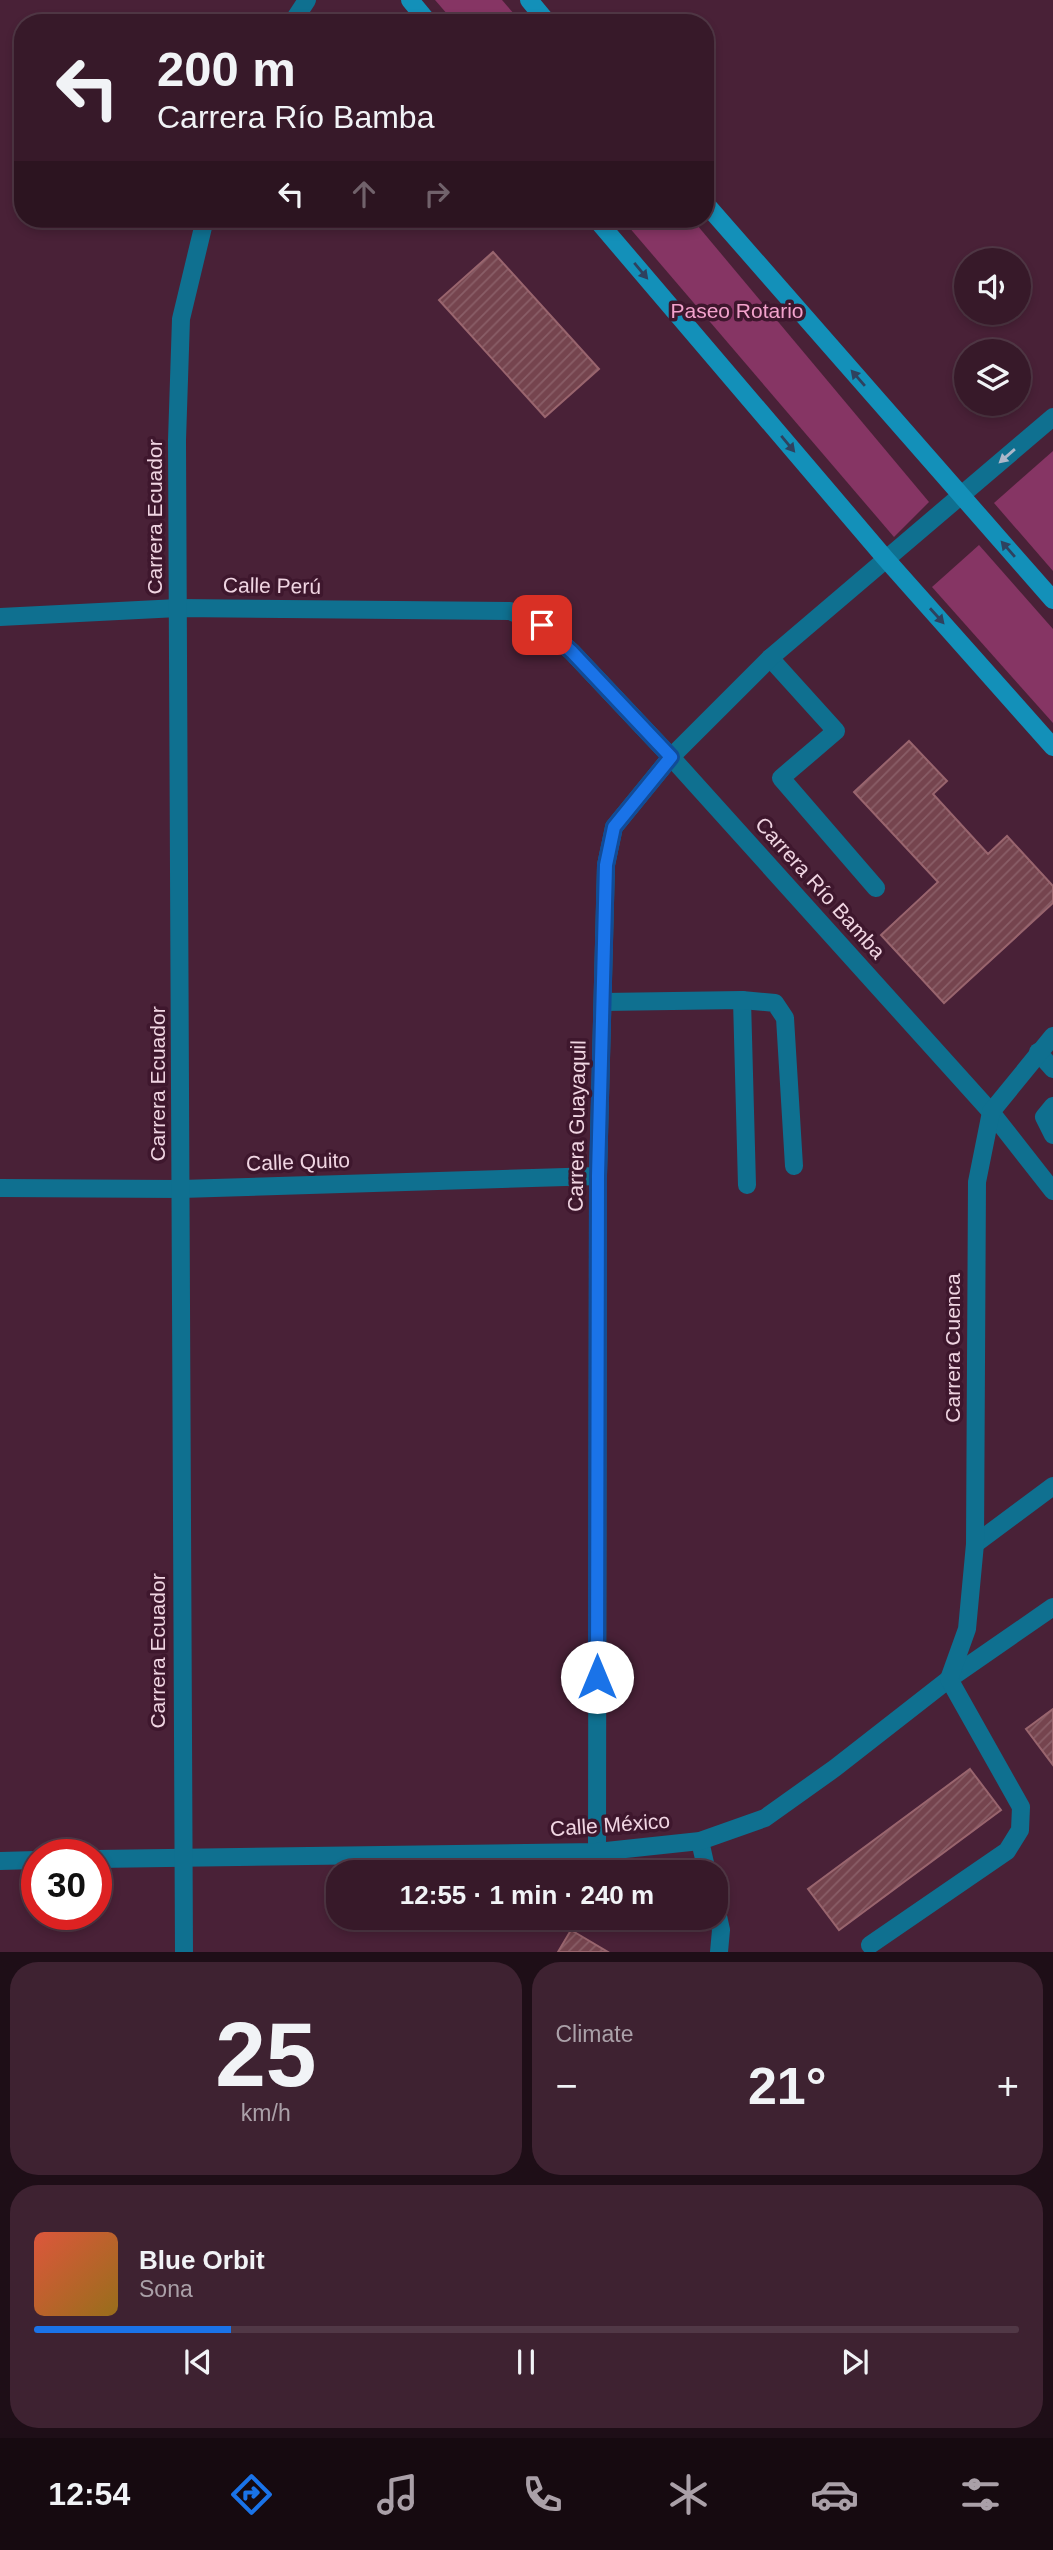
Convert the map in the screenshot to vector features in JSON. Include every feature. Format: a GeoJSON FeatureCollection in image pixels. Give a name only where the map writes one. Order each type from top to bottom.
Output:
{"type":"FeatureCollection","features":[{"type":"Feature","properties":{"kind":"street"},"geometry":{"type":"LineString","coordinates":[[410,0],[422,14]]}},
{"type":"Feature","properties":{"kind":"street"},"geometry":{"type":"LineString","coordinates":[[529,0],[541,14]]}},
{"type":"Feature","properties":{"kind":"street"},"geometry":{"type":"LineString","coordinates":[[714,213],[1053,600]]}},
{"type":"Feature","properties":{"kind":"street","name":"Carrera Ecuador"},"geometry":{"type":"LineString","coordinates":[[184,1951],[181,1856],[177,440],[181,319],[203,228]]}},
{"type":"Feature","properties":{"kind":"street"},"geometry":{"type":"LineString","coordinates":[[604,228],[885,558],[1053,747]]}},
{"type":"Feature","properties":{"kind":"street","name":"Carrera Guayaquil"},"geometry":{"type":"LineString","coordinates":[[597,1852],[598,1176],[606,865],[614,827],[671,757],[770,658],[1053,417]]}},
{"type":"Feature","properties":{"kind":"street","name":"Calle Perú"},"geometry":{"type":"LineString","coordinates":[[0,617],[178,608],[510,611],[542,625]]}},
{"type":"Feature","properties":{"kind":"street","name":"Carrera Río Bamba"},"geometry":{"type":"LineString","coordinates":[[542,625],[572,652],[671,757],[991,1112],[1053,1191]]}},
{"type":"Feature","properties":{"kind":"street"},"geometry":{"type":"LineString","coordinates":[[770,658],[836,731],[781,778],[876,888]]}},
{"type":"Feature","properties":{"kind":"street"},"geometry":{"type":"LineString","coordinates":[[603,1002],[742,1000],[775,1003],[785,1018],[794,1166]]}},
{"type":"Feature","properties":{"kind":"street"},"geometry":{"type":"LineString","coordinates":[[742,1000],[747,1185]]}},
{"type":"Feature","properties":{"kind":"street","name":"Carrera Cuenca"},"geometry":{"type":"LineString","coordinates":[[949,1679],[967,1629],[975,1544],[977,1182],[991,1112],[1053,1036]]}},
{"type":"Feature","properties":{"kind":"street"},"geometry":{"type":"LineString","coordinates":[[1038,1052],[1053,1069]]}},
{"type":"Feature","properties":{"kind":"street"},"geometry":{"type":"LineString","coordinates":[[1053,1106],[1045,1117],[1053,1135]]}},
{"type":"Feature","properties":{"kind":"street","name":"Calle Quito"},"geometry":{"type":"LineString","coordinates":[[0,1188],[181,1189],[598,1176]]}},
{"type":"Feature","properties":{"kind":"street"},"geometry":{"type":"LineString","coordinates":[[975,1544],[1053,1486]]}},
{"type":"Feature","properties":{"kind":"street","name":"Calle México"},"geometry":{"type":"LineString","coordinates":[[112,1858],[597,1852],[700,1841],[765,1818],[835,1768],[949,1679],[1053,1607]]}},
{"type":"Feature","properties":{"kind":"street"},"geometry":{"type":"LineString","coordinates":[[870,1945],[1007,1852],[1020,1830],[1021,1807],[949,1679]]}},
{"type":"Feature","properties":{"kind":"street"},"geometry":{"type":"LineString","coordinates":[[700,1841],[705,1860]]}},
{"type":"Feature","properties":{"kind":"street"},"geometry":{"type":"LineString","coordinates":[[0,1861],[21,1860]]}},
{"type":"Feature","properties":{"kind":"street"},"geometry":{"type":"LineString","coordinates":[[719,1951],[721,1930]]}},
{"type":"Feature","properties":{"kind":"green space"},"geometry":{"type":"Polygon","coordinates":[[[435,0],[502,0],[514,14],[447,14],[435,0]]]}},
{"type":"Feature","properties":{"kind":"green space","name":"Paseo Rotario"},"geometry":{"type":"Polygon","coordinates":[[[630,228],[700,228],[929,502],[894,537],[630,228]]]}},
{"type":"Feature","properties":{"kind":"green space"},"geometry":{"type":"Polygon","coordinates":[[[1053,451],[1053,571],[994,503],[1053,451]]]}},
{"type":"Feature","properties":{"kind":"green space"},"geometry":{"type":"Polygon","coordinates":[[[979,545],[1053,629],[1053,723],[932,587],[979,545]]]}},
{"type":"Feature","properties":{"kind":"building"},"geometry":{"type":"Polygon","coordinates":[[[493,252],[599,369],[545,417],[439,300],[493,252]]]}},
{"type":"Feature","properties":{"kind":"building"},"geometry":{"type":"Polygon","coordinates":[[[909,741],[947,781],[933,794],[988,854],[1007,836],[1053,886],[1053,903],[944,1003],[881,935],[938,882],[854,792],[909,741]]]}},
{"type":"Feature","properties":{"kind":"building"},"geometry":{"type":"Polygon","coordinates":[[[1053,1709],[1053,1765],[1026,1729],[1053,1709]]]}},
{"type":"Feature","properties":{"kind":"building"},"geometry":{"type":"Polygon","coordinates":[[[970,1769],[1001,1810],[839,1930],[808,1889],[970,1769]]]}},
{"type":"Feature","properties":{"kind":"building"},"geometry":{"type":"Polygon","coordinates":[[[571,1930],[608,1952],[558,1952],[571,1930]]]}},
{"type":"Feature","properties":{"kind":"route"},"geometry":{"type":"LineString","coordinates":[[542,625],[572,652],[671,757],[638,801],[614,827],[606,865],[598,1176],[597,1677]]}}]}
